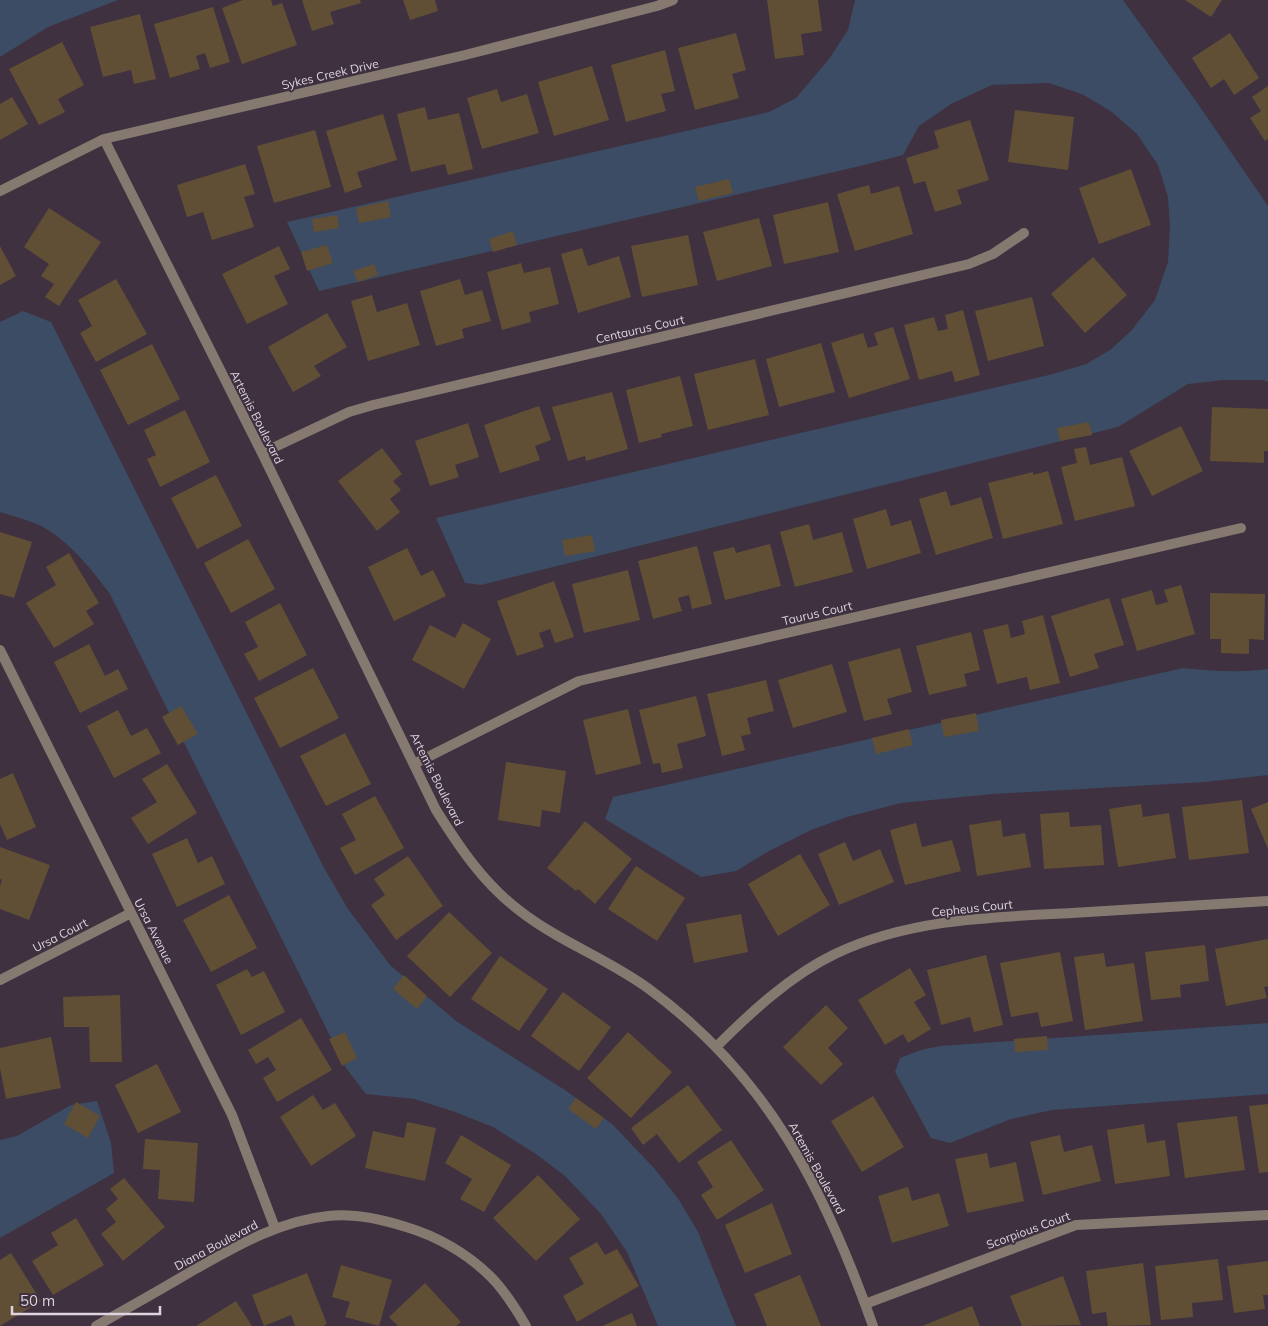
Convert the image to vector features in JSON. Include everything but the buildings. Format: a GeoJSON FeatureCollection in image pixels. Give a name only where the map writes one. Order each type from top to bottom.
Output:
{"type":"FeatureCollection","features":[{"type":"Feature","properties":{"kind":"street","name":"Sykes Creek Drive"},"geometry":{"type":"LineString","coordinates":[[0,190],[104,140],[465,55],[674,0]]}},
{"type":"Feature","properties":{"kind":"street","name":"Artemis Boulevard"},"geometry":{"type":"LineString","coordinates":[[104,140],[262,453],[436,810],[457,844],[475,869],[520,912],[648,988],[684,1016],[716,1047],[756,1092],[798,1155],[827,1210],[872,1326]]}},
{"type":"Feature","properties":{"kind":"street","name":"Centaurus Court"},"geometry":{"type":"LineString","coordinates":[[262,453],[349,412],[365,407],[969,264],[993,254],[1024,233]]}},
{"type":"Feature","properties":{"kind":"street","name":"Taurus Court"},"geometry":{"type":"LineString","coordinates":[[414,764],[579,681],[1241,528]]}},
{"type":"Feature","properties":{"kind":"street","name":"Ursa Avenue"},"geometry":{"type":"LineString","coordinates":[[0,650],[232,1115],[275,1228]]}},
{"type":"Feature","properties":{"kind":"street","name":"Cepheus Court"},"geometry":{"type":"LineString","coordinates":[[716,1047],[740,1023],[811,967],[835,954],[880,937],[933,924],[986,918],[1268,902]]}},
{"type":"Feature","properties":{"kind":"street","name":"Ursa Court"},"geometry":{"type":"LineString","coordinates":[[0,980],[131,913]]}},
{"type":"Feature","properties":{"kind":"street","name":"Scorpious Court"},"geometry":{"type":"LineString","coordinates":[[865,1304],[1076,1226],[1268,1215]]}},
{"type":"Feature","properties":{"kind":"street","name":"Diana Boulevard"},"geometry":{"type":"LineString","coordinates":[[96,1326],[239,1244],[275,1228],[322,1217],[352,1216],[374,1218],[424,1232],[448,1244],[491,1276],[511,1301],[526,1326]]}},
{"type":"Feature","properties":{"kind":"water"},"geometry":{"type":"Polygon","coordinates":[[[0,0],[118,0],[48,27],[0,57],[0,0]]]}},
{"type":"Feature","properties":{"kind":"water"},"geometry":{"type":"Polygon","coordinates":[[[855,0],[1123,0],[1268,206],[1268,382],[1263,380],[1224,380],[1188,384],[1118,427],[481,585],[465,583],[436,518],[1053,374],[1086,364],[1110,350],[1131,331],[1155,300],[1168,262],[1170,227],[1168,197],[1158,165],[1137,134],[1112,112],[1084,95],[1049,83],[992,85],[951,104],[919,126],[903,155],[319,291],[287,222],[769,112],[796,98],[829,59],[848,30],[855,0]]]}},
{"type":"Feature","properties":{"kind":"water"},"geometry":{"type":"Polygon","coordinates":[[[23,311],[51,322],[323,866],[348,909],[390,965],[456,1021],[565,1090],[612,1124],[654,1168],[679,1200],[698,1232],[736,1326],[658,1326],[627,1252],[601,1214],[565,1176],[536,1154],[493,1127],[415,1099],[366,1094],[346,1068],[110,594],[82,559],[57,536],[37,524],[0,512],[0,322],[23,311]]]}},
{"type":"Feature","properties":{"kind":"water"},"geometry":{"type":"Polygon","coordinates":[[[1183,668],[1226,671],[1268,669],[1268,775],[1205,782],[993,794],[901,803],[847,817],[811,830],[769,851],[736,871],[701,877],[605,819],[613,797],[1183,668]]]}},
{"type":"Feature","properties":{"kind":"water"},"geometry":{"type":"Polygon","coordinates":[[[1268,1023],[1268,1094],[1052,1110],[1011,1119],[950,1143],[931,1138],[895,1072],[900,1058],[921,1050],[940,1046],[1268,1023]]]}},
{"type":"Feature","properties":{"kind":"water"},"geometry":{"type":"Polygon","coordinates":[[[97,1101],[111,1143],[114,1173],[0,1238],[0,1140],[17,1136],[71,1105],[97,1101]]]}}]}
